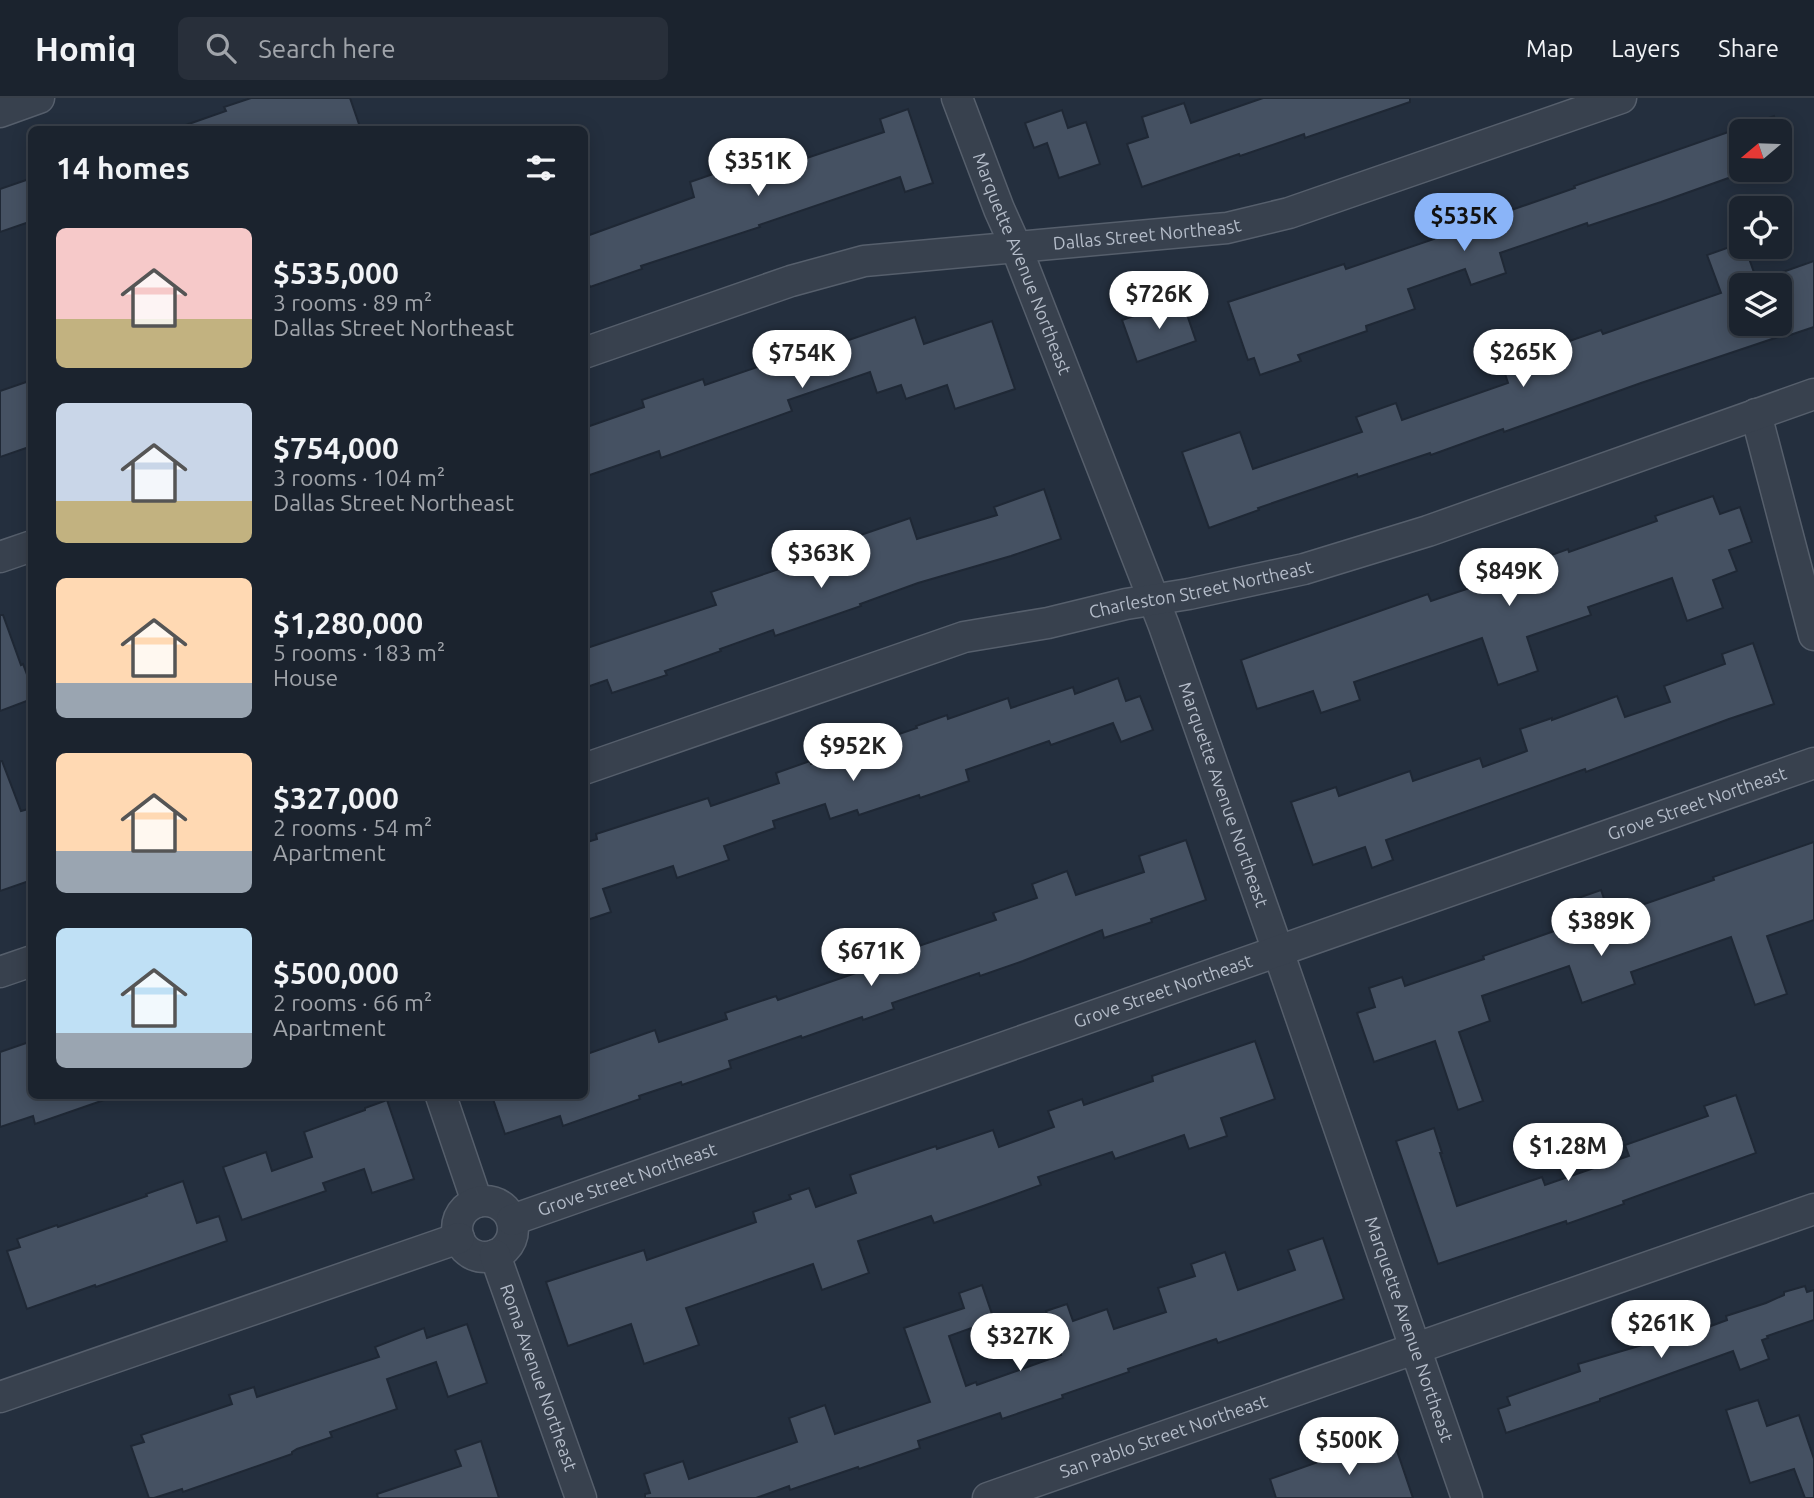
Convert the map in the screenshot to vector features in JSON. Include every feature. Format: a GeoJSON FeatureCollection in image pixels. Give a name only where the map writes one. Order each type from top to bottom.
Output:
{"type":"FeatureCollection","features":[{"type":"Feature","properties":{"kind":"street"},"geometry":{"type":"LineString","coordinates":[[0,112],[39,98]]}},
{"type":"Feature","properties":{"kind":"street","name":"Marquette Avenue Northeast"},"geometry":{"type":"LineString","coordinates":[[957,98],[1154,599],[1467,1498]]}},
{"type":"Feature","properties":{"kind":"street","name":"Dallas Street Northeast"},"geometry":{"type":"LineString","coordinates":[[588,352],[791,281],[864,261],[1227,228],[1289,213],[1621,98]]}},
{"type":"Feature","properties":{"kind":"street","name":"Charleston Street Northeast"},"geometry":{"type":"LineString","coordinates":[[588,768],[964,637],[1048,623],[1304,569],[1428,531],[1814,394]]}},
{"type":"Feature","properties":{"kind":"street"},"geometry":{"type":"LineString","coordinates":[[1756,414],[1814,635]]}},
{"type":"Feature","properties":{"kind":"street"},"geometry":{"type":"LineString","coordinates":[[0,557],[28,547]]}},
{"type":"Feature","properties":{"kind":"street","name":"Grove Street Northeast"},"geometry":{"type":"LineString","coordinates":[[512,1220],[1814,763]]}},
{"type":"Feature","properties":{"kind":"street"},"geometry":{"type":"LineString","coordinates":[[0,972],[28,962]]}},
{"type":"Feature","properties":{"kind":"street"},"geometry":{"type":"LineString","coordinates":[[442,1099],[477,1202]]}},
{"type":"Feature","properties":{"kind":"street"},"geometry":{"type":"LineString","coordinates":[[485,1201],[502,1206],[512,1220],[512,1237],[508,1245],[495,1255],[477,1256],[463,1246],[459,1238],[458,1230],[463,1213],[477,1202],[485,1201]]}},
{"type":"Feature","properties":{"kind":"street","name":"San Pablo Street Northeast"},"geometry":{"type":"LineString","coordinates":[[988,1498],[1814,1209]]}},
{"type":"Feature","properties":{"kind":"street"},"geometry":{"type":"LineString","coordinates":[[0,1397],[459,1238]]}},
{"type":"Feature","properties":{"kind":"street","name":"Roma Avenue Northeast"},"geometry":{"type":"LineString","coordinates":[[495,1255],[581,1498]]}},
{"type":"Feature","properties":{"kind":"building"},"geometry":{"type":"Polygon","coordinates":[[[251,98],[350,98],[360,126],[183,126],[226,111],[224,107],[251,98]]]}},
{"type":"Feature","properties":{"kind":"building"},"geometry":{"type":"Polygon","coordinates":[[[1263,98],[1410,98],[1410,102],[1305,138],[1304,134],[1142,187],[1127,144],[1148,137],[1142,117],[1184,103],[1191,123],[1263,98]]]}},
{"type":"Feature","properties":{"kind":"building"},"geometry":{"type":"Polygon","coordinates":[[[908,109],[933,183],[905,192],[900,177],[641,266],[642,269],[590,287],[588,236],[694,197],[690,182],[748,162],[746,157],[786,143],[792,163],[884,132],[880,119],[908,109]]]}},
{"type":"Feature","properties":{"kind":"building"},"geometry":{"type":"Polygon","coordinates":[[[1062,110],[1068,128],[1086,122],[1100,164],[1059,178],[1047,143],[1034,148],[1025,123],[1062,110]]]}},
{"type":"Feature","properties":{"kind":"building"},"geometry":{"type":"Polygon","coordinates":[[[1729,132],[1729,178],[1500,253],[1506,273],[1471,285],[1465,269],[1408,289],[1415,309],[1366,326],[1367,331],[1298,355],[1301,361],[1260,375],[1254,358],[1248,360],[1228,302],[1344,264],[1346,269],[1575,188],[1574,186],[1729,132]]]}},
{"type":"Feature","properties":{"kind":"building"},"geometry":{"type":"Polygon","coordinates":[[[28,179],[28,222],[0,232],[0,189],[28,179]]]}},
{"type":"Feature","properties":{"kind":"building"},"geometry":{"type":"Polygon","coordinates":[[[1729,247],[1729,259],[1749,259],[1754,273],[1729,273],[1729,336],[1781,336],[1504,432],[1503,429],[1358,477],[1357,474],[1209,528],[1182,452],[1240,432],[1253,469],[1362,432],[1356,417],[1396,403],[1402,420],[1508,383],[1501,362],[1601,330],[1603,334],[1721,293],[1707,255],[1729,247]]]}},
{"type":"Feature","properties":{"kind":"building"},"geometry":{"type":"Polygon","coordinates":[[[1814,261],[1814,327],[1792,334],[1792,273],[1780,273],[1814,261]]]}},
{"type":"Feature","properties":{"kind":"building"},"geometry":{"type":"Polygon","coordinates":[[[1182,300],[1196,341],[1137,362],[1122,320],[1182,300]]]}},
{"type":"Feature","properties":{"kind":"building"},"geometry":{"type":"Polygon","coordinates":[[[915,317],[924,344],[992,321],[1015,389],[955,409],[947,385],[906,399],[901,385],[877,393],[870,372],[788,400],[792,411],[661,458],[659,451],[588,476],[588,427],[644,407],[642,400],[703,379],[705,385],[845,339],[846,341],[915,317]]]}},
{"type":"Feature","properties":{"kind":"building"},"geometry":{"type":"Polygon","coordinates":[[[28,381],[28,447],[0,457],[0,391],[28,381]]]}},
{"type":"Feature","properties":{"kind":"building"},"geometry":{"type":"Polygon","coordinates":[[[1044,489],[1061,539],[918,583],[775,636],[773,630],[665,671],[667,675],[612,693],[607,680],[588,687],[588,648],[716,605],[711,592],[850,545],[849,539],[910,518],[917,539],[997,515],[994,507],[1044,489]]]}},
{"type":"Feature","properties":{"kind":"building"},"geometry":{"type":"Polygon","coordinates":[[[1713,496],[1720,514],[1740,507],[1752,542],[1729,550],[1737,571],[1713,580],[1723,608],[1687,621],[1672,578],[1588,607],[1591,615],[1527,637],[1538,671],[1498,685],[1482,638],[1354,682],[1360,700],[1321,713],[1313,691],[1257,709],[1241,660],[1428,594],[1431,601],[1514,573],[1513,569],[1657,521],[1655,516],[1713,496]]]}},
{"type":"Feature","properties":{"kind":"building"},"geometry":{"type":"Polygon","coordinates":[[[0,615],[3,615],[28,677],[28,700],[0,711],[0,615]]]}},
{"type":"Feature","properties":{"kind":"building"},"geometry":{"type":"Polygon","coordinates":[[[1753,643],[1774,704],[1386,840],[1393,860],[1372,868],[1365,847],[1313,865],[1291,802],[1336,787],[1339,796],[1410,771],[1413,781],[1480,758],[1483,767],[1527,751],[1520,729],[1617,696],[1625,717],[1670,702],[1664,686],[1725,664],[1722,654],[1753,643]]]}},
{"type":"Feature","properties":{"kind":"building"},"geometry":{"type":"Polygon","coordinates":[[[1118,678],[1126,701],[1140,696],[1153,730],[1121,742],[1113,723],[1051,745],[1049,741],[966,770],[969,781],[920,798],[919,795],[859,815],[857,810],[830,819],[825,804],[773,821],[775,828],[724,846],[729,860],[677,878],[673,866],[603,889],[611,912],[588,920],[588,842],[597,839],[596,834],[708,798],[711,806],[779,783],[776,773],[810,761],[811,764],[947,715],[948,719],[1008,698],[1011,708],[1073,687],[1075,694],[1118,678]]]}},
{"type":"Feature","properties":{"kind":"building"},"geometry":{"type":"Polygon","coordinates":[[[2,761],[21,811],[28,809],[28,881],[0,891],[2,761]]]}},
{"type":"Feature","properties":{"kind":"building"},"geometry":{"type":"Polygon","coordinates":[[[1186,840],[1206,900],[1104,938],[1102,930],[980,976],[979,973],[892,1003],[894,1009],[802,1038],[801,1036],[729,1061],[731,1068],[639,1096],[640,1099],[563,1126],[560,1116],[505,1134],[493,1099],[588,1099],[588,1054],[655,1030],[659,1042],[727,1019],[725,1013],[776,996],[778,1000],[867,969],[864,959],[893,949],[895,954],[996,920],[993,913],[1037,898],[1032,884],[1067,871],[1076,895],[1144,872],[1139,856],[1186,840]]]}},
{"type":"Feature","properties":{"kind":"building"},"geometry":{"type":"Polygon","coordinates":[[[1814,842],[1814,920],[1767,936],[1787,994],[1755,1005],[1731,937],[1631,972],[1635,984],[1582,1003],[1569,966],[1482,996],[1490,1021],[1459,1032],[1483,1101],[1458,1110],[1435,1041],[1374,1062],[1357,1013],[1375,1007],[1369,988],[1402,977],[1405,986],[1586,920],[1578,898],[1601,890],[1610,916],[1814,842]]]}},
{"type":"Feature","properties":{"kind":"building"},"geometry":{"type":"Polygon","coordinates":[[[1255,1041],[1275,1099],[1221,1118],[1227,1136],[1189,1149],[1184,1135],[1115,1159],[1112,1152],[1038,1177],[1041,1185],[983,1206],[934,1223],[931,1216],[858,1241],[869,1273],[822,1290],[813,1264],[686,1308],[699,1345],[644,1364],[631,1324],[568,1346],[546,1282],[644,1250],[647,1260],[756,1222],[753,1212],[791,1199],[789,1195],[809,1188],[816,1207],[856,1193],[850,1175],[936,1146],[937,1149],[993,1130],[999,1147],[1054,1127],[1048,1111],[1082,1099],[1084,1105],[1153,1081],[1152,1076],[1255,1041]]]}},
{"type":"Feature","properties":{"kind":"building"},"geometry":{"type":"Polygon","coordinates":[[[28,1042],[28,1099],[107,1099],[35,1124],[33,1116],[0,1127],[0,1052],[28,1042]]]}},
{"type":"Feature","properties":{"kind":"building"},"geometry":{"type":"Polygon","coordinates":[[[1736,1095],[1756,1153],[1567,1224],[1566,1221],[1438,1264],[1396,1141],[1434,1128],[1457,1206],[1542,1177],[1545,1185],[1629,1156],[1625,1145],[1708,1116],[1704,1106],[1736,1095]]]}},
{"type":"Feature","properties":{"kind":"building"},"geometry":{"type":"Polygon","coordinates":[[[387,1100],[414,1179],[372,1193],[364,1169],[323,1183],[326,1191],[242,1220],[223,1167],[266,1152],[272,1171],[312,1157],[304,1132],[387,1100]]]}},
{"type":"Feature","properties":{"kind":"building"},"geometry":{"type":"Polygon","coordinates":[[[183,1181],[197,1223],[219,1216],[227,1241],[27,1309],[7,1251],[20,1247],[17,1239],[147,1196],[146,1194],[183,1181]]]}},
{"type":"Feature","properties":{"kind":"building"},"geometry":{"type":"Polygon","coordinates":[[[1323,1238],[1344,1299],[1218,1343],[1216,1339],[1128,1369],[1129,1372],[1002,1419],[1000,1413],[918,1441],[920,1448],[790,1490],[789,1486],[756,1498],[645,1498],[645,1494],[650,1493],[644,1474],[683,1461],[689,1479],[797,1442],[789,1418],[825,1405],[835,1434],[930,1402],[904,1328],[964,1308],[959,1293],[982,1285],[994,1320],[949,1336],[966,1386],[976,1382],[977,1385],[1061,1355],[1046,1311],[1067,1304],[1073,1321],[1107,1309],[1114,1329],[1166,1312],[1158,1288],[1195,1276],[1191,1264],[1225,1252],[1238,1290],[1295,1270],[1288,1250],[1323,1238]]]}},
{"type":"Feature","properties":{"kind":"building"},"geometry":{"type":"Polygon","coordinates":[[[1805,1286],[1807,1292],[1814,1290],[1814,1320],[1762,1340],[1769,1359],[1740,1370],[1733,1351],[1506,1433],[1498,1409],[1510,1405],[1507,1397],[1580,1371],[1578,1364],[1659,1340],[1661,1344],[1727,1320],[1726,1316],[1805,1286]]]}},
{"type":"Feature","properties":{"kind":"building"},"geometry":{"type":"Polygon","coordinates":[[[467,1324],[487,1383],[448,1397],[436,1362],[387,1379],[397,1409],[330,1432],[332,1437],[297,1449],[292,1454],[183,1492],[182,1489],[149,1498],[131,1446],[144,1442],[141,1435],[232,1404],[229,1395],[254,1387],[257,1397],[379,1357],[375,1347],[424,1328],[427,1338],[467,1324]]]}},
{"type":"Feature","properties":{"kind":"building"},"geometry":{"type":"Polygon","coordinates":[[[1758,1400],[1767,1426],[1799,1415],[1814,1459],[1814,1498],[1805,1498],[1794,1469],[1750,1483],[1726,1410],[1758,1400]]]}},
{"type":"Feature","properties":{"kind":"building"},"geometry":{"type":"Polygon","coordinates":[[[1393,1439],[1413,1498],[1276,1498],[1270,1479],[1393,1439]]]}},
{"type":"Feature","properties":{"kind":"building"},"geometry":{"type":"Polygon","coordinates":[[[481,1441],[499,1498],[378,1498],[377,1494],[461,1466],[455,1450],[481,1441]]]}}]}
